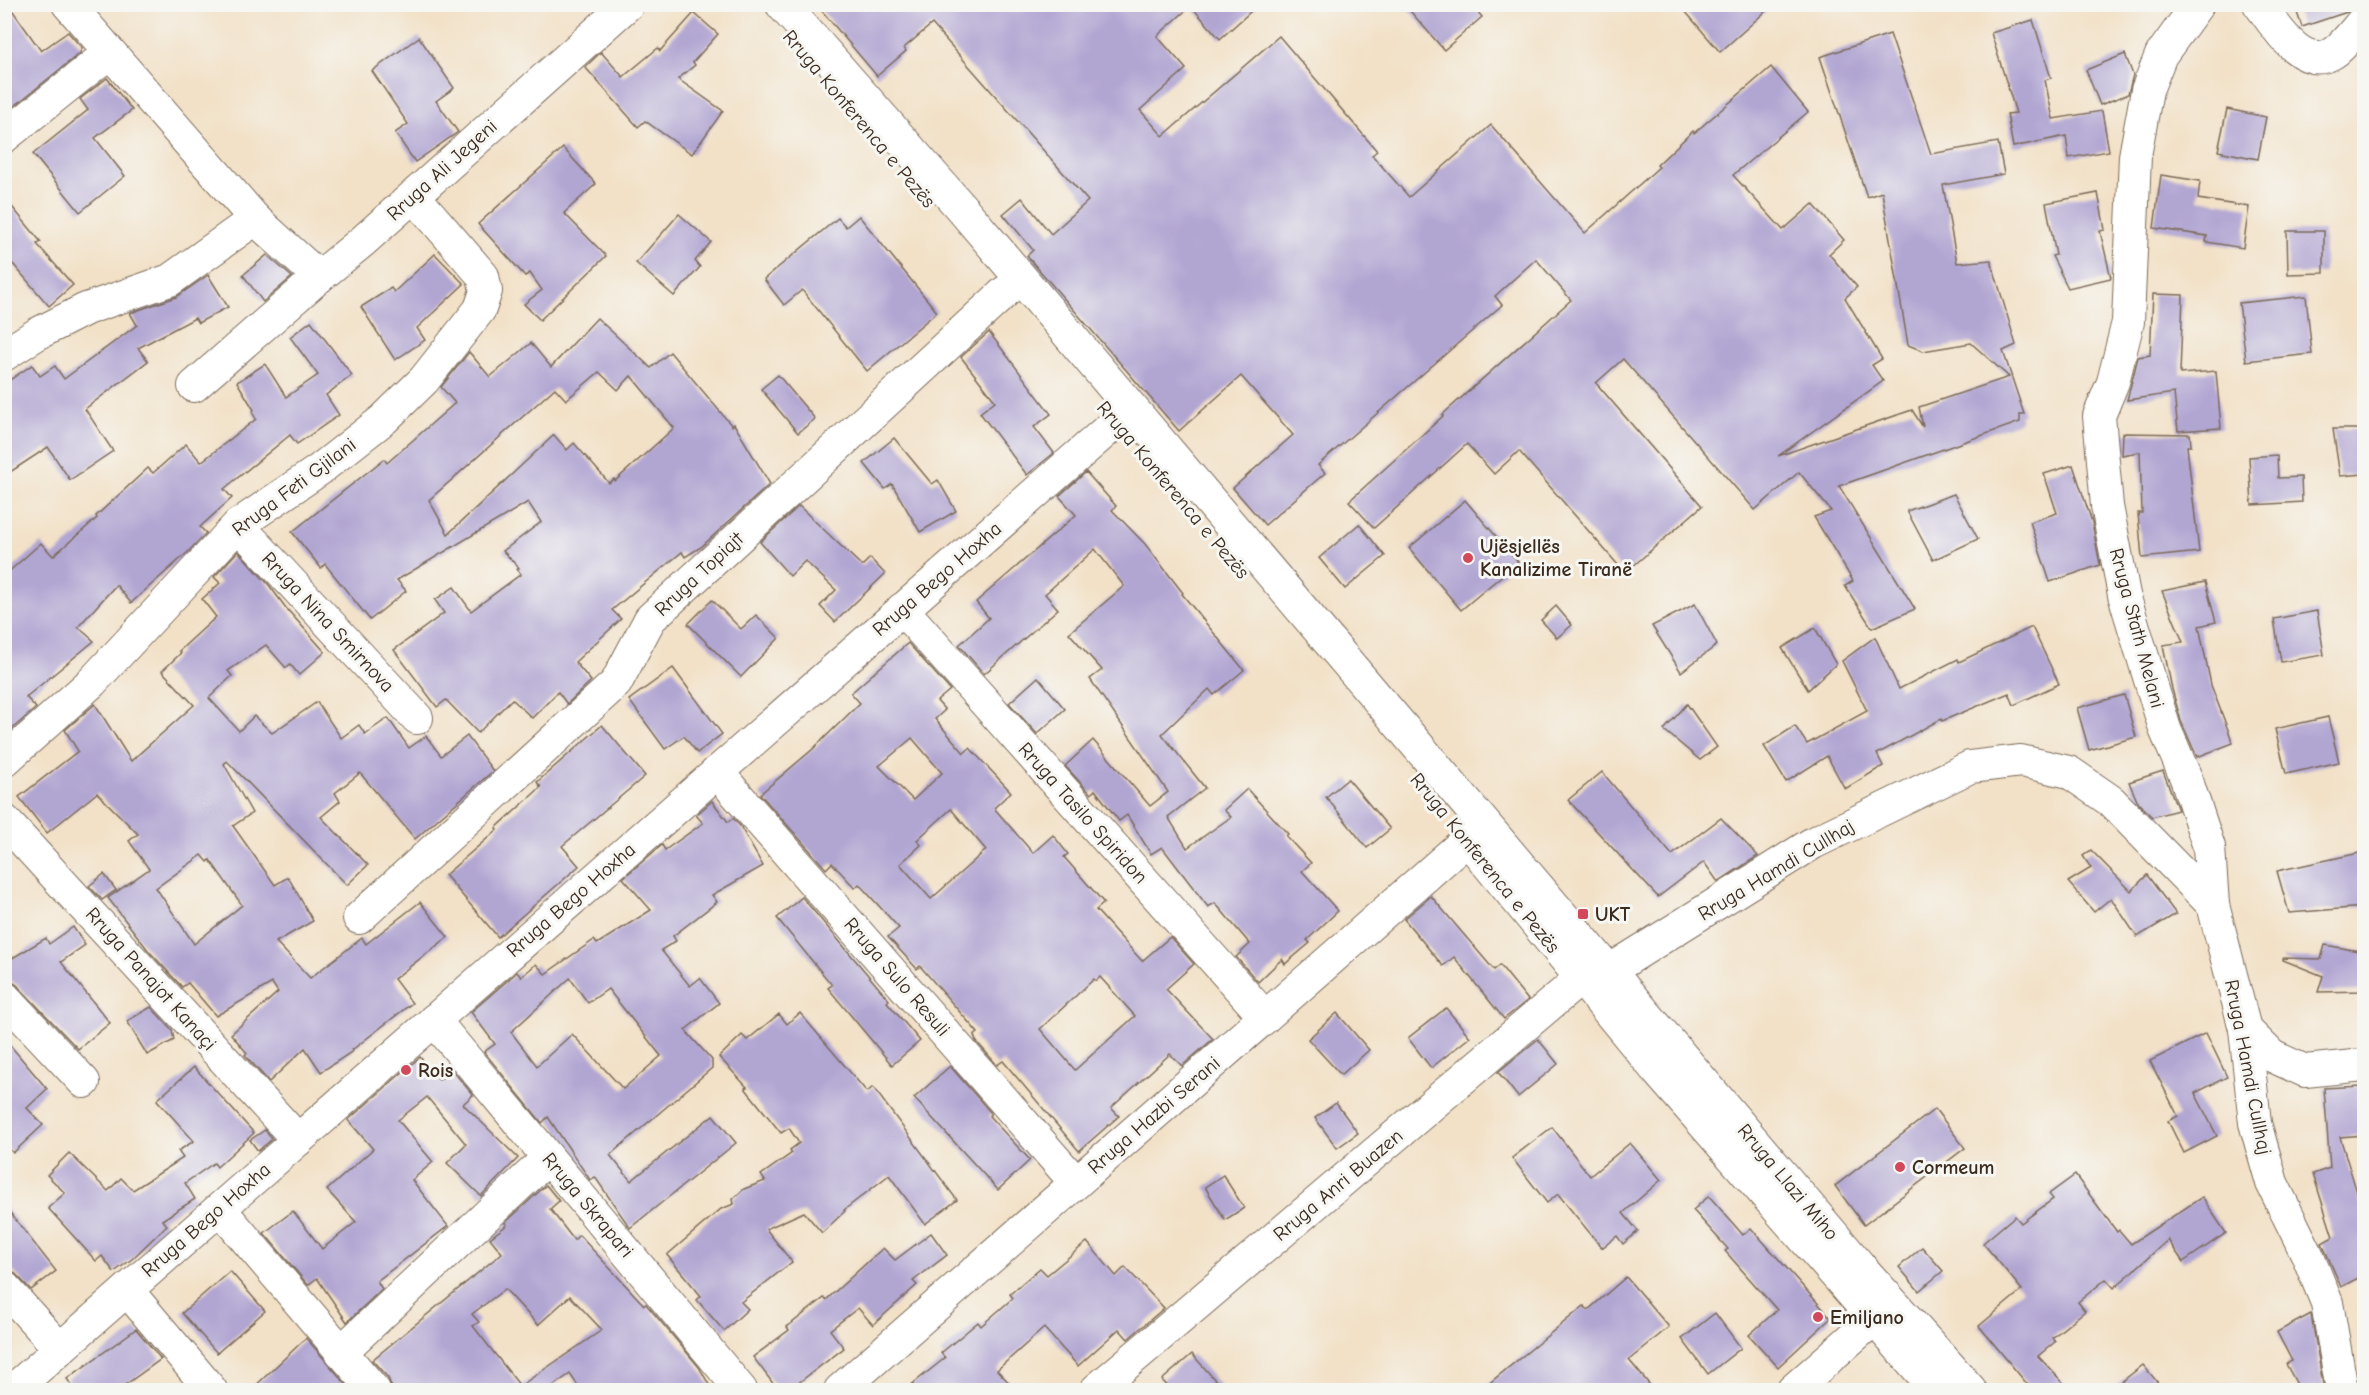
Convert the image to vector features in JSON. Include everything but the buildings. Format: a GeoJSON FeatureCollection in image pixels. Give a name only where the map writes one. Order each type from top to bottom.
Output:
{"type":"FeatureCollection","features":[{"type":"Feature","properties":{"kind":"main road","name":"Rruga Konferenca e Pezës"},"geometry":{"type":"LineString","coordinates":[[762,4],[1005,292],[1123,415],[1595,975]]}},
{"type":"Feature","properties":{"kind":"main road","name":"Rruga Konferenca e Pezës"},"geometry":{"type":"LineString","coordinates":[[782,4],[964,211],[1123,415],[1467,839],[1595,975]]}},
{"type":"Feature","properties":{"kind":"main road","name":"Rruga Llazi Miho"},"geometry":{"type":"LineString","coordinates":[[1595,975],[1883,1311],[1937,1390]]}},
{"type":"Feature","properties":{"kind":"main road","name":"Rruga Llazi Miho"},"geometry":{"type":"LineString","coordinates":[[1883,1311],[1970,1390]]}},
{"type":"Feature","properties":{"kind":"street"},"geometry":{"type":"LineString","coordinates":[[68,4],[255,219],[320,277]]}},
{"type":"Feature","properties":{"kind":"street","name":"Rruga Ali Jegeni"},"geometry":{"type":"LineString","coordinates":[[194,386],[414,196],[628,4]]}},
{"type":"Feature","properties":{"kind":"street","name":"Rruga Stath Melani"},"geometry":{"type":"LineString","coordinates":[[2198,4],[2161,55],[2147,90],[2135,156],[2128,321],[2113,382],[2099,416],[2107,506],[2124,595],[2165,729],[2186,778],[2209,847],[2213,904]]}},
{"type":"Feature","properties":{"kind":"street"},"geometry":{"type":"LineString","coordinates":[[2259,4],[2300,53],[2312,58],[2331,54],[2364,20]]}},
{"type":"Feature","properties":{"kind":"street"},"geometry":{"type":"LineString","coordinates":[[4,137],[109,53]]}},
{"type":"Feature","properties":{"kind":"street","name":"Rruga Feti Gjilani"},"geometry":{"type":"LineString","coordinates":[[4,761],[92,682],[238,525],[319,470],[384,419],[424,380],[480,309],[486,291],[483,276],[414,196]]}},
{"type":"Feature","properties":{"kind":"street"},"geometry":{"type":"LineString","coordinates":[[4,355],[37,334],[86,309],[171,280],[255,219]]}},
{"type":"Feature","properties":{"kind":"street","name":"Rruga Topiajt"},"geometry":{"type":"LineString","coordinates":[[359,918],[616,683],[650,619],[1005,292]]}},
{"type":"Feature","properties":{"kind":"street","name":"Rruga Bego Hoxha"},"geometry":{"type":"LineString","coordinates":[[13,1390],[1123,415]]}},
{"type":"Feature","properties":{"kind":"street","name":"Rruga Nina Smirnova"},"geometry":{"type":"LineString","coordinates":[[238,525],[417,718]]}},
{"type":"Feature","properties":{"kind":"street","name":"Rruga Tasilo Spiridon"},"geometry":{"type":"LineString","coordinates":[[902,609],[1265,1017]]}},
{"type":"Feature","properties":{"kind":"street","name":"Rruga Hamdi Cullhaj"},"geometry":{"type":"LineString","coordinates":[[1595,975],[1813,843],[1970,767],[2021,761],[2070,772],[2111,801],[2213,904],[2245,1029],[2255,1123],[2272,1183],[2307,1254],[2327,1303],[2342,1390]]}},
{"type":"Feature","properties":{"kind":"street","name":"Rruga Sulo Resuli"},"geometry":{"type":"LineString","coordinates":[[717,772],[1076,1183]]}},
{"type":"Feature","properties":{"kind":"street","name":"Rruga Panajot Kanaçi"},"geometry":{"type":"LineString","coordinates":[[4,820],[298,1140]]}},
{"type":"Feature","properties":{"kind":"street","name":"Rruga Hazbi Serani"},"geometry":{"type":"LineString","coordinates":[[840,1390],[1467,839]]}},
{"type":"Feature","properties":{"kind":"street","name":"Rruga Anri Buazen"},"geometry":{"type":"LineString","coordinates":[[1096,1390],[1595,975]]}},
{"type":"Feature","properties":{"kind":"street"},"geometry":{"type":"LineString","coordinates":[[4,997],[84,1082]]}},
{"type":"Feature","properties":{"kind":"street","name":"Rruga Skrapari"},"geometry":{"type":"LineString","coordinates":[[434,1020],[741,1390]]}},
{"type":"Feature","properties":{"kind":"street"},"geometry":{"type":"LineString","coordinates":[[2245,1029],[2272,1056],[2304,1071],[2364,1065]]}},
{"type":"Feature","properties":{"kind":"street"},"geometry":{"type":"LineString","coordinates":[[341,1352],[548,1158]]}},
{"type":"Feature","properties":{"kind":"street"},"geometry":{"type":"LineString","coordinates":[[220,1209],[374,1390]]}},
{"type":"Feature","properties":{"kind":"street"},"geometry":{"type":"LineString","coordinates":[[4,1287],[60,1349]]}},
{"type":"Feature","properties":{"kind":"street"},"geometry":{"type":"LineString","coordinates":[[127,1290],[211,1390]]}},
{"type":"Feature","properties":{"kind":"street"},"geometry":{"type":"LineString","coordinates":[[1793,1390],[1883,1311]]}},
{"type":"Feature","properties":{"kind":"place","name":"Ujësjellës Kanalizime Tiranë"},"geometry":{"type":"Point","coordinates":[1468,558]}},
{"type":"Feature","properties":{"kind":"place","name":"UKT"},"geometry":{"type":"Point","coordinates":[1583,914]}},
{"type":"Feature","properties":{"kind":"place","name":"Rois"},"geometry":{"type":"Point","coordinates":[406,1070]}},
{"type":"Feature","properties":{"kind":"place","name":"Cormeum"},"geometry":{"type":"Point","coordinates":[1900,1167]}},
{"type":"Feature","properties":{"kind":"place","name":"Emiljano"},"geometry":{"type":"Point","coordinates":[1818,1317]}}]}
